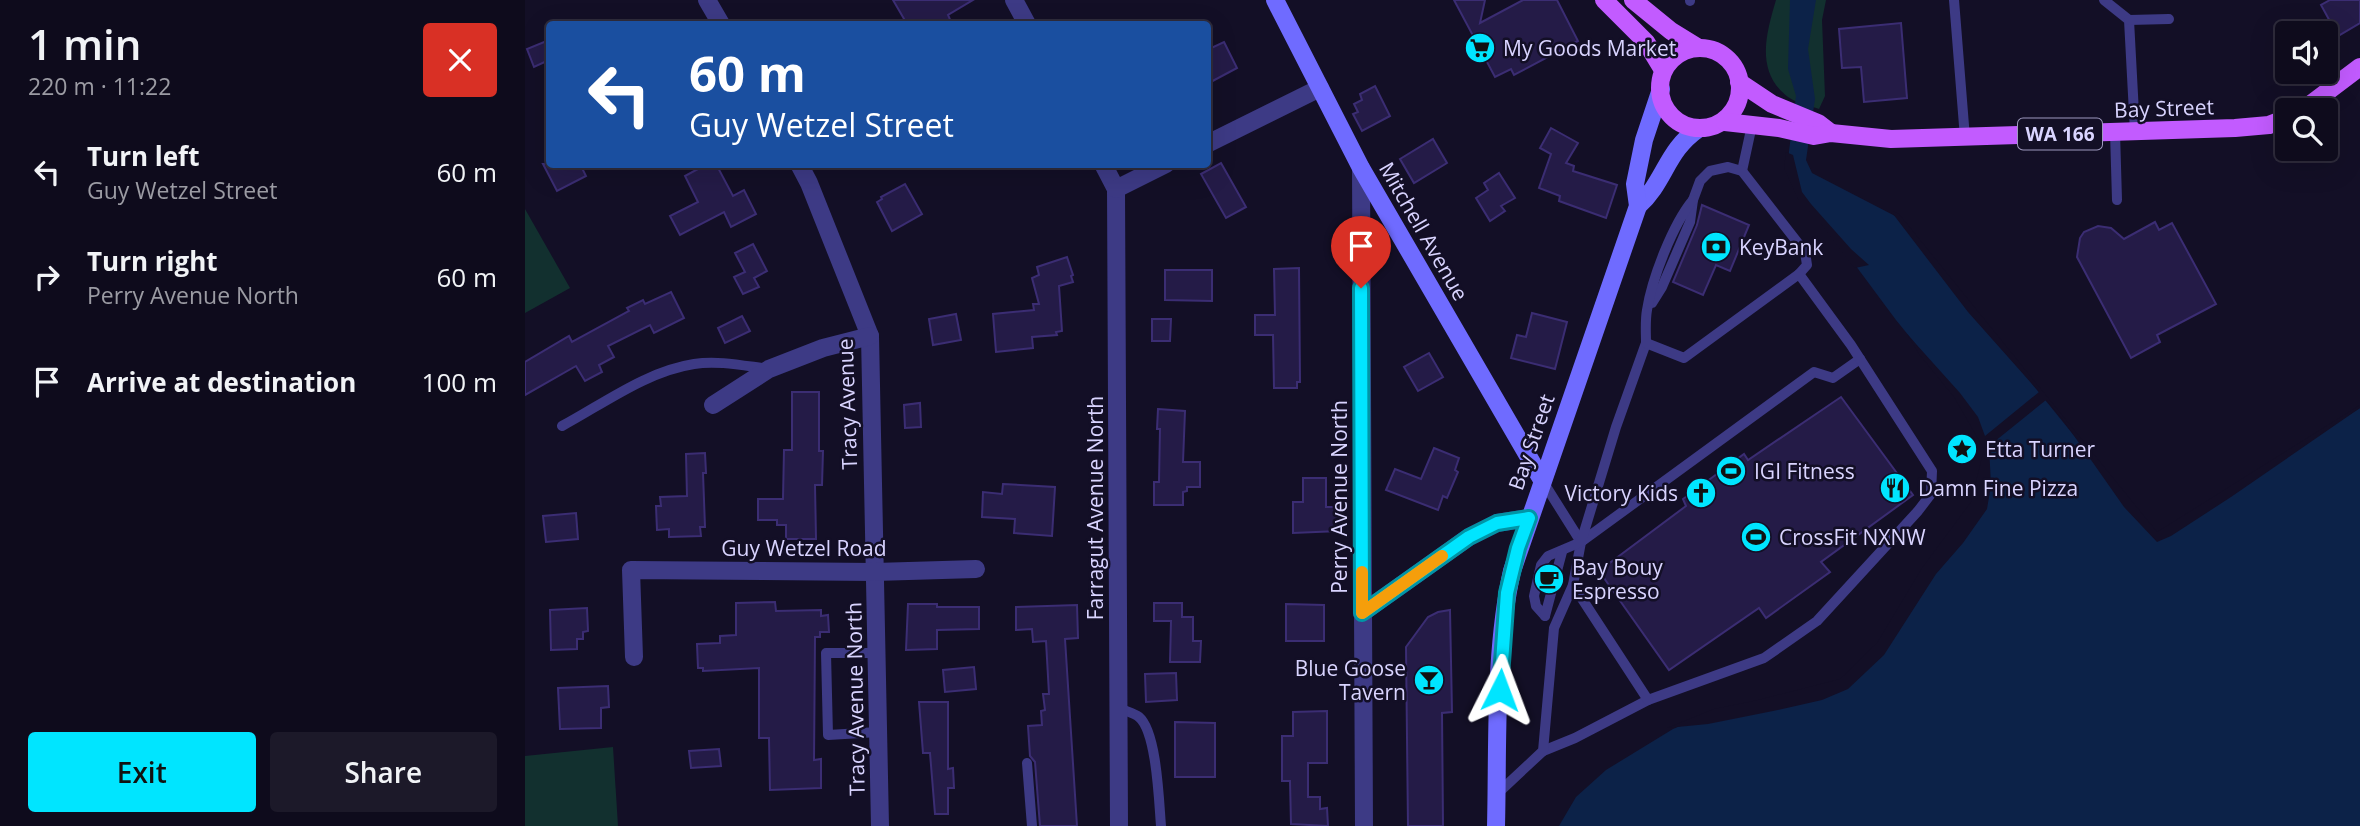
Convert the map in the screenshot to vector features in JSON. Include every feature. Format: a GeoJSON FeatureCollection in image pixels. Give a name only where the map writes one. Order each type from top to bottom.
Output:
{"type":"FeatureCollection","features":[{"type":"Feature","properties":{"kind":"main road","name":"Mitchell Avenue"},"geometry":{"type":"LineString","coordinates":[[1275,0],[1361,167],[1542,480]]}},
{"type":"Feature","properties":{"kind":"main road"},"geometry":{"type":"LineString","coordinates":[[1604,0],[1646,41],[1663,70]]}},
{"type":"Feature","properties":{"kind":"main road","name":"WA 166"},"geometry":{"type":"LineString","coordinates":[[1633,0],[1651,6],[1671,31],[1697,47],[1710,49],[1724,57],[1733,67],[1739,82]]}},
{"type":"Feature","properties":{"kind":"main road"},"geometry":{"type":"LineString","coordinates":[[1697,47],[1676,54],[1663,70],[1661,89],[1671,114],[1679,121],[1698,129]]}},
{"type":"Feature","properties":{"kind":"main road"},"geometry":{"type":"LineString","coordinates":[[2319,98],[2360,67]]}},
{"type":"Feature","properties":{"kind":"main road"},"geometry":{"type":"LineString","coordinates":[[1725,122],[1738,103],[1739,82]]}},
{"type":"Feature","properties":{"kind":"main road","name":"Bay Street"},"geometry":{"type":"LineString","coordinates":[[1739,82],[1781,119],[1821,131],[1891,139],[2235,128],[2275,123]]}},
{"type":"Feature","properties":{"kind":"main road","name":"Bay Street"},"geometry":{"type":"LineString","coordinates":[[1496,826],[1501,663],[1507,593],[1518,548],[1638,206],[1635,184],[1644,140],[1661,89]]}},
{"type":"Feature","properties":{"kind":"main road","name":"Bay Street"},"geometry":{"type":"LineString","coordinates":[[1725,122],[1752,124],[1781,119]]}},
{"type":"Feature","properties":{"kind":"main road","name":"WA 166"},"geometry":{"type":"LineString","coordinates":[[1698,129],[1713,128],[1725,122]]}},
{"type":"Feature","properties":{"kind":"main road","name":"Bay Street"},"geometry":{"type":"LineString","coordinates":[[1638,206],[1653,193],[1677,147],[1698,129]]}},
{"type":"Feature","properties":{"kind":"street"},"geometry":{"type":"LineString","coordinates":[[707,0],[719,21]]}},
{"type":"Feature","properties":{"kind":"street"},"geometry":{"type":"LineString","coordinates":[[1014,0],[1025,21]]}},
{"type":"Feature","properties":{"kind":"street"},"geometry":{"type":"LineString","coordinates":[[1211,142],[1319,88]]}},
{"type":"Feature","properties":{"kind":"street","name":"Perry Avenue North"},"geometry":{"type":"LineString","coordinates":[[1361,167],[1364,826]]}},
{"type":"Feature","properties":{"kind":"street","name":"Tracy Avenue"},"geometry":{"type":"LineString","coordinates":[[801,168],[870,336],[875,572]]}},
{"type":"Feature","properties":{"kind":"street"},"geometry":{"type":"LineString","coordinates":[[1105,168],[1116,189],[1158,168]]}},
{"type":"Feature","properties":{"kind":"street","name":"Farragut Avenue North"},"geometry":{"type":"LineString","coordinates":[[1116,189],[1119,826]]}},
{"type":"Feature","properties":{"kind":"street"},"geometry":{"type":"LineString","coordinates":[[713,405],[769,369],[823,348],[870,336]]}},
{"type":"Feature","properties":{"kind":"street"},"geometry":{"type":"LineString","coordinates":[[1362,613],[1469,537],[1497,523],[1529,518]]}},
{"type":"Feature","properties":{"kind":"street","name":"Guy Wetzel Road"},"geometry":{"type":"LineString","coordinates":[[634,657],[631,570],[875,572],[976,569]]}},
{"type":"Feature","properties":{"kind":"street","name":"Tracy Avenue North"},"geometry":{"type":"LineString","coordinates":[[875,572],[880,826]]}},
{"type":"Feature","properties":{"kind":"lane"},"geometry":{"type":"LineString","coordinates":[[1954,0],[1965,138]]}},
{"type":"Feature","properties":{"kind":"lane"},"geometry":{"type":"LineString","coordinates":[[2104,0],[2129,20],[2169,19]]}},
{"type":"Feature","properties":{"kind":"lane"},"geometry":{"type":"LineString","coordinates":[[2129,20],[2135,132]]}},
{"type":"Feature","properties":{"kind":"lane"},"geometry":{"type":"LineString","coordinates":[[1742,170],[1752,124]]}},
{"type":"Feature","properties":{"kind":"lane"},"geometry":{"type":"LineString","coordinates":[[2115,132],[2117,200]]}},
{"type":"Feature","properties":{"kind":"lane"},"geometry":{"type":"LineString","coordinates":[[1543,751],[1554,628],[1573,584],[1581,542],[1616,427],[1646,343],[1647,311],[1662,287],[1690,222],[1693,200],[1700,181],[1710,171],[1728,167],[1742,170],[1805,252],[1807,265],[1799,274],[1684,358],[1646,343]]}},
{"type":"Feature","properties":{"kind":"lane"},"geometry":{"type":"LineString","coordinates":[[1497,794],[1543,751],[1575,738],[1648,699],[1764,658],[1817,621],[1931,494],[1932,471],[1860,359],[1799,274]]}},
{"type":"Feature","properties":{"kind":"lane"},"geometry":{"type":"LineString","coordinates":[[1562,552],[1545,616],[1536,606],[1534,596],[1541,565],[1548,556],[1581,542],[1814,372],[1833,378],[1860,359]]}},
{"type":"Feature","properties":{"kind":"lane"},"geometry":{"type":"LineString","coordinates":[[562,426],[635,385],[693,364],[712,363],[769,369]]}},
{"type":"Feature","properties":{"kind":"lane"},"geometry":{"type":"LineString","coordinates":[[1542,480],[1581,542]]}},
{"type":"Feature","properties":{"kind":"lane"},"geometry":{"type":"LineString","coordinates":[[1573,584],[1648,699]]}},
{"type":"Feature","properties":{"kind":"lane"},"geometry":{"type":"LineString","coordinates":[[876,653],[827,653],[828,735],[878,732]]}},
{"type":"Feature","properties":{"kind":"lane"},"geometry":{"type":"LineString","coordinates":[[1119,708],[1140,718],[1148,733],[1156,769],[1161,826]]}},
{"type":"Feature","properties":{"kind":"lane"},"geometry":{"type":"LineString","coordinates":[[1027,763],[1032,826]]}},
{"type":"Feature","properties":{"kind":"green space"},"geometry":{"type":"Polygon","coordinates":[[[1776,0],[1826,0],[1822,20],[1825,96],[1819,109],[1788,97],[1771,76],[1766,52],[1776,0]]]}},
{"type":"Feature","properties":{"kind":"green space"},"geometry":{"type":"Polygon","coordinates":[[[525,209],[570,288],[525,313],[525,209]]]}},
{"type":"Feature","properties":{"kind":"green space"},"geometry":{"type":"Polygon","coordinates":[[[613,747],[618,826],[525,826],[525,756],[613,747]]]}},
{"type":"Feature","properties":{"kind":"water"},"geometry":{"type":"Polygon","coordinates":[[[1790,0],[1816,0],[1808,49],[1815,99],[1806,160],[1812,173],[1897,217],[2156,537],[2360,408],[2360,826],[1559,826],[1576,797],[1606,770],[1673,729],[1709,714],[1842,682],[1880,645],[1974,504],[1987,448],[1957,395],[1801,197],[1787,167],[1796,96],[1788,69],[1790,0]]]}},
{"type":"Feature","properties":{"kind":"pier"},"geometry":{"type":"Polygon","coordinates":[[[1786,152],[1793,155],[1802,192],[1851,249],[1869,265],[1855,268],[1798,199],[1784,168],[1786,152]]]}},
{"type":"Feature","properties":{"kind":"pier"},"geometry":{"type":"Polygon","coordinates":[[[1893,211],[1899,214],[2157,532],[2360,405],[2360,408],[2231,497],[2171,536],[2157,542],[2124,507],[2046,400],[1989,446],[1991,485],[1987,509],[1963,543],[1936,574],[1884,655],[1848,689],[1822,700],[1773,711],[1708,724],[1667,728],[1714,709],[1840,679],[1877,643],[1922,568],[1971,502],[1984,449],[1954,397],[1919,354],[1907,334],[1960,393],[1978,417],[1985,436],[2039,392],[1968,312],[1893,211]]]}},
{"type":"Feature","properties":{"kind":"building"},"geometry":{"type":"Polygon","coordinates":[[[893,0],[973,0],[948,15],[951,21],[905,21],[893,0]]]}},
{"type":"Feature","properties":{"kind":"building"},"geometry":{"type":"Polygon","coordinates":[[[1454,0],[1485,0],[1480,23],[1523,0],[1557,0],[1578,41],[1514,75],[1511,69],[1495,77],[1454,0]]]}},
{"type":"Feature","properties":{"kind":"building"},"geometry":{"type":"Polygon","coordinates":[[[2330,0],[2360,0],[2360,23],[2338,36],[2338,21],[2330,21],[2321,5],[2330,0]]]}},
{"type":"Feature","properties":{"kind":"building"},"geometry":{"type":"Polygon","coordinates":[[[1901,23],[1907,98],[1864,102],[1861,67],[1842,68],[1839,29],[1901,23]]]}},
{"type":"Feature","properties":{"kind":"building"},"geometry":{"type":"Polygon","coordinates":[[[546,41],[546,61],[534,67],[527,49],[546,41]]]}},
{"type":"Feature","properties":{"kind":"building"},"geometry":{"type":"Polygon","coordinates":[[[1224,42],[1237,68],[1211,82],[1211,48],[1224,42]]]}},
{"type":"Feature","properties":{"kind":"building"},"geometry":{"type":"Polygon","coordinates":[[[1375,86],[1390,116],[1362,131],[1353,114],[1358,112],[1354,104],[1362,100],[1360,94],[1375,86]]]}},
{"type":"Feature","properties":{"kind":"building"},"geometry":{"type":"Polygon","coordinates":[[[1551,128],[1578,143],[1566,163],[1574,166],[1573,171],[1617,185],[1606,218],[1559,201],[1560,196],[1539,188],[1551,154],[1540,148],[1551,128]]]}},
{"type":"Feature","properties":{"kind":"building"},"geometry":{"type":"Polygon","coordinates":[[[1433,139],[1447,163],[1414,183],[1400,159],[1433,139]]]}},
{"type":"Feature","properties":{"kind":"building"},"geometry":{"type":"Polygon","coordinates":[[[1221,163],[1246,207],[1226,218],[1201,174],[1221,163]]]}},
{"type":"Feature","properties":{"kind":"building"},"geometry":{"type":"Polygon","coordinates":[[[543,164],[546,164],[546,168],[582,168],[586,176],[557,191],[543,164]]]}},
{"type":"Feature","properties":{"kind":"building"},"geometry":{"type":"Polygon","coordinates":[[[700,168],[718,168],[733,196],[744,190],[756,214],[731,227],[724,212],[680,235],[670,216],[698,202],[685,176],[700,168]]]}},
{"type":"Feature","properties":{"kind":"building"},"geometry":{"type":"Polygon","coordinates":[[[1499,173],[1515,198],[1501,206],[1505,211],[1490,221],[1476,198],[1488,190],[1484,183],[1499,173]]]}},
{"type":"Feature","properties":{"kind":"building"},"geometry":{"type":"Polygon","coordinates":[[[905,184],[922,214],[892,231],[877,202],[905,184]]]}},
{"type":"Feature","properties":{"kind":"building"},"geometry":{"type":"Polygon","coordinates":[[[1702,205],[1749,225],[1730,271],[1716,265],[1703,295],[1673,282],[1697,225],[1702,205]]]}},
{"type":"Feature","properties":{"kind":"building"},"geometry":{"type":"Polygon","coordinates":[[[2155,222],[2159,230],[2172,223],[2216,304],[2157,335],[2160,342],[2131,358],[2077,257],[2080,238],[2084,232],[2098,226],[2111,228],[2124,239],[2155,222]]]}},
{"type":"Feature","properties":{"kind":"building"},"geometry":{"type":"Polygon","coordinates":[[[753,244],[767,271],[754,278],[759,287],[743,294],[734,277],[745,272],[735,253],[753,244]]]}},
{"type":"Feature","properties":{"kind":"building"},"geometry":{"type":"Polygon","coordinates":[[[1067,257],[1073,282],[1059,286],[1062,331],[1056,332],[1057,335],[1032,337],[1033,348],[996,352],[993,314],[1034,310],[1033,304],[1039,304],[1032,278],[1039,275],[1037,267],[1067,257]]]}},
{"type":"Feature","properties":{"kind":"building"},"geometry":{"type":"Polygon","coordinates":[[[1299,268],[1300,382],[1297,382],[1297,388],[1274,388],[1273,335],[1255,335],[1255,315],[1275,315],[1274,269],[1299,268]]]}},
{"type":"Feature","properties":{"kind":"building"},"geometry":{"type":"Polygon","coordinates":[[[1165,270],[1212,270],[1212,301],[1165,300],[1165,270]]]}},
{"type":"Feature","properties":{"kind":"building"},"geometry":{"type":"Polygon","coordinates":[[[671,292],[684,318],[654,333],[650,325],[608,346],[614,357],[599,365],[602,372],[585,381],[576,366],[525,395],[525,362],[569,336],[572,342],[629,311],[627,308],[643,300],[645,304],[671,292]]]}},
{"type":"Feature","properties":{"kind":"building"},"geometry":{"type":"Polygon","coordinates":[[[1532,313],[1567,322],[1555,369],[1511,358],[1517,335],[1526,337],[1532,313]]]}},
{"type":"Feature","properties":{"kind":"building"},"geometry":{"type":"Polygon","coordinates":[[[956,314],[961,340],[933,345],[929,319],[956,314]]]}},
{"type":"Feature","properties":{"kind":"building"},"geometry":{"type":"Polygon","coordinates":[[[742,316],[750,331],[725,343],[718,328],[742,316]]]}},
{"type":"Feature","properties":{"kind":"building"},"geometry":{"type":"Polygon","coordinates":[[[1152,319],[1171,319],[1170,341],[1152,341],[1152,319]]]}},
{"type":"Feature","properties":{"kind":"building"},"geometry":{"type":"Polygon","coordinates":[[[1429,353],[1443,377],[1418,391],[1404,367],[1429,353]]]}},
{"type":"Feature","properties":{"kind":"building"},"geometry":{"type":"Polygon","coordinates":[[[792,392],[819,392],[819,451],[823,451],[822,485],[815,485],[816,539],[786,539],[786,525],[777,525],[777,520],[758,520],[758,499],[783,499],[784,450],[792,450],[792,392]]]}},
{"type":"Feature","properties":{"kind":"building"},"geometry":{"type":"Polygon","coordinates":[[[1841,397],[1913,495],[1821,562],[1830,572],[1766,618],[1759,608],[1669,670],[1599,571],[1686,506],[1683,499],[1744,454],[1748,460],[1841,397]]]}},
{"type":"Feature","properties":{"kind":"building"},"geometry":{"type":"Polygon","coordinates":[[[920,403],[921,427],[905,428],[904,405],[920,403]]]}},
{"type":"Feature","properties":{"kind":"building"},"geometry":{"type":"Polygon","coordinates":[[[1158,409],[1185,411],[1183,462],[1200,462],[1200,487],[1187,487],[1187,491],[1183,492],[1183,505],[1154,505],[1154,482],[1159,482],[1158,409]]]}},
{"type":"Feature","properties":{"kind":"building"},"geometry":{"type":"Polygon","coordinates":[[[1434,448],[1459,458],[1455,470],[1458,472],[1447,498],[1443,496],[1438,510],[1386,490],[1395,469],[1421,479],[1434,448]]]}},
{"type":"Feature","properties":{"kind":"building"},"geometry":{"type":"Polygon","coordinates":[[[705,453],[705,527],[700,527],[701,536],[669,537],[669,529],[657,530],[656,506],[661,506],[660,497],[687,496],[686,454],[705,453]]]}},
{"type":"Feature","properties":{"kind":"building"},"geometry":{"type":"Polygon","coordinates":[[[1303,478],[1326,478],[1326,507],[1339,507],[1339,531],[1293,533],[1293,502],[1303,502],[1303,478]]]}},
{"type":"Feature","properties":{"kind":"building"},"geometry":{"type":"Polygon","coordinates":[[[1003,484],[1055,487],[1052,536],[1014,533],[1015,519],[982,517],[983,492],[1002,494],[1003,484]]]}},
{"type":"Feature","properties":{"kind":"building"},"geometry":{"type":"Polygon","coordinates":[[[576,513],[578,539],[546,542],[543,516],[576,513]]]}},
{"type":"Feature","properties":{"kind":"building"},"geometry":{"type":"Polygon","coordinates":[[[775,602],[776,611],[821,610],[821,616],[828,615],[829,632],[820,632],[820,637],[815,637],[814,760],[821,759],[821,788],[770,790],[769,738],[759,738],[759,668],[703,671],[703,668],[698,668],[697,644],[720,643],[720,636],[736,635],[736,603],[775,602]]]}},
{"type":"Feature","properties":{"kind":"building"},"geometry":{"type":"Polygon","coordinates":[[[1154,603],[1182,603],[1182,617],[1193,617],[1193,641],[1201,641],[1200,662],[1170,662],[1171,621],[1154,621],[1154,603]]]}},
{"type":"Feature","properties":{"kind":"building"},"geometry":{"type":"Polygon","coordinates":[[[908,604],[979,607],[979,629],[937,630],[937,649],[906,650],[908,604]]]}},
{"type":"Feature","properties":{"kind":"building"},"geometry":{"type":"Polygon","coordinates":[[[1286,604],[1324,605],[1324,641],[1286,641],[1286,604]]]}},
{"type":"Feature","properties":{"kind":"building"},"geometry":{"type":"Polygon","coordinates":[[[1077,605],[1078,638],[1065,639],[1077,826],[1040,826],[1035,762],[1030,756],[1028,726],[1042,725],[1041,711],[1045,710],[1043,694],[1049,694],[1046,641],[1033,642],[1032,629],[1016,630],[1016,607],[1077,605]]]}},
{"type":"Feature","properties":{"kind":"building"},"geometry":{"type":"Polygon","coordinates":[[[587,608],[588,631],[583,632],[583,639],[577,639],[577,649],[551,650],[550,610],[587,608]]]}},
{"type":"Feature","properties":{"kind":"building"},"geometry":{"type":"Polygon","coordinates":[[[1450,610],[1452,712],[1442,713],[1443,826],[1408,826],[1406,647],[1428,617],[1450,610]]]}},
{"type":"Feature","properties":{"kind":"building"},"geometry":{"type":"Polygon","coordinates":[[[974,667],[976,689],[945,692],[943,670],[974,667]]]}},
{"type":"Feature","properties":{"kind":"building"},"geometry":{"type":"Polygon","coordinates":[[[1176,673],[1177,700],[1146,702],[1145,674],[1176,673]]]}},
{"type":"Feature","properties":{"kind":"building"},"geometry":{"type":"Polygon","coordinates":[[[608,686],[609,707],[601,708],[601,728],[560,729],[558,688],[608,686]]]}},
{"type":"Feature","properties":{"kind":"building"},"geometry":{"type":"Polygon","coordinates":[[[919,702],[948,702],[948,769],[953,768],[954,788],[948,788],[948,814],[935,814],[930,753],[923,753],[919,702]]]}},
{"type":"Feature","properties":{"kind":"building"},"geometry":{"type":"Polygon","coordinates":[[[1327,711],[1327,763],[1308,763],[1308,797],[1320,797],[1320,809],[1327,808],[1328,826],[1291,824],[1290,781],[1282,781],[1282,736],[1293,736],[1293,712],[1327,711]]]}},
{"type":"Feature","properties":{"kind":"building"},"geometry":{"type":"Polygon","coordinates":[[[1175,722],[1215,723],[1215,777],[1175,777],[1175,722]]]}},
{"type":"Feature","properties":{"kind":"building"},"geometry":{"type":"Polygon","coordinates":[[[719,749],[721,766],[691,768],[689,751],[719,749]]]}},
{"type":"Feature","properties":{"kind":"slow traffic"},"geometry":{"type":"LineString","coordinates":[[1362,572],[1362,613],[1442,556]]}},
{"type":"Feature","properties":{"kind":"place","name":"My Goods Market"},"geometry":{"type":"Point","coordinates":[1480,48]}},
{"type":"Feature","properties":{"kind":"place","name":"KeyBank"},"geometry":{"type":"Point","coordinates":[1716,247]}},
{"type":"Feature","properties":{"kind":"place","name":"Etta Turner"},"geometry":{"type":"Point","coordinates":[1962,449]}},
{"type":"Feature","properties":{"kind":"place","name":"IGI Fitness"},"geometry":{"type":"Point","coordinates":[1731,471]}},
{"type":"Feature","properties":{"kind":"place","name":"Damn Fine Pizza"},"geometry":{"type":"Point","coordinates":[1895,488]}},
{"type":"Feature","properties":{"kind":"place","name":"Victory Kids"},"geometry":{"type":"Point","coordinates":[1701,493]}},
{"type":"Feature","properties":{"kind":"place","name":"CrossFit NXNW"},"geometry":{"type":"Point","coordinates":[1756,537]}},
{"type":"Feature","properties":{"kind":"place","name":"Bay Bouy Espresso"},"geometry":{"type":"Point","coordinates":[1549,579]}},
{"type":"Feature","properties":{"kind":"place","name":"Blue Goose Tavern"},"geometry":{"type":"Point","coordinates":[1429,680]}},
{"type":"Feature","properties":{"kind":"route"},"geometry":{"type":"LineString","coordinates":[[1361,288],[1362,613],[1469,537],[1497,523],[1529,518],[1518,548],[1507,593],[1500,690]]}}]}
